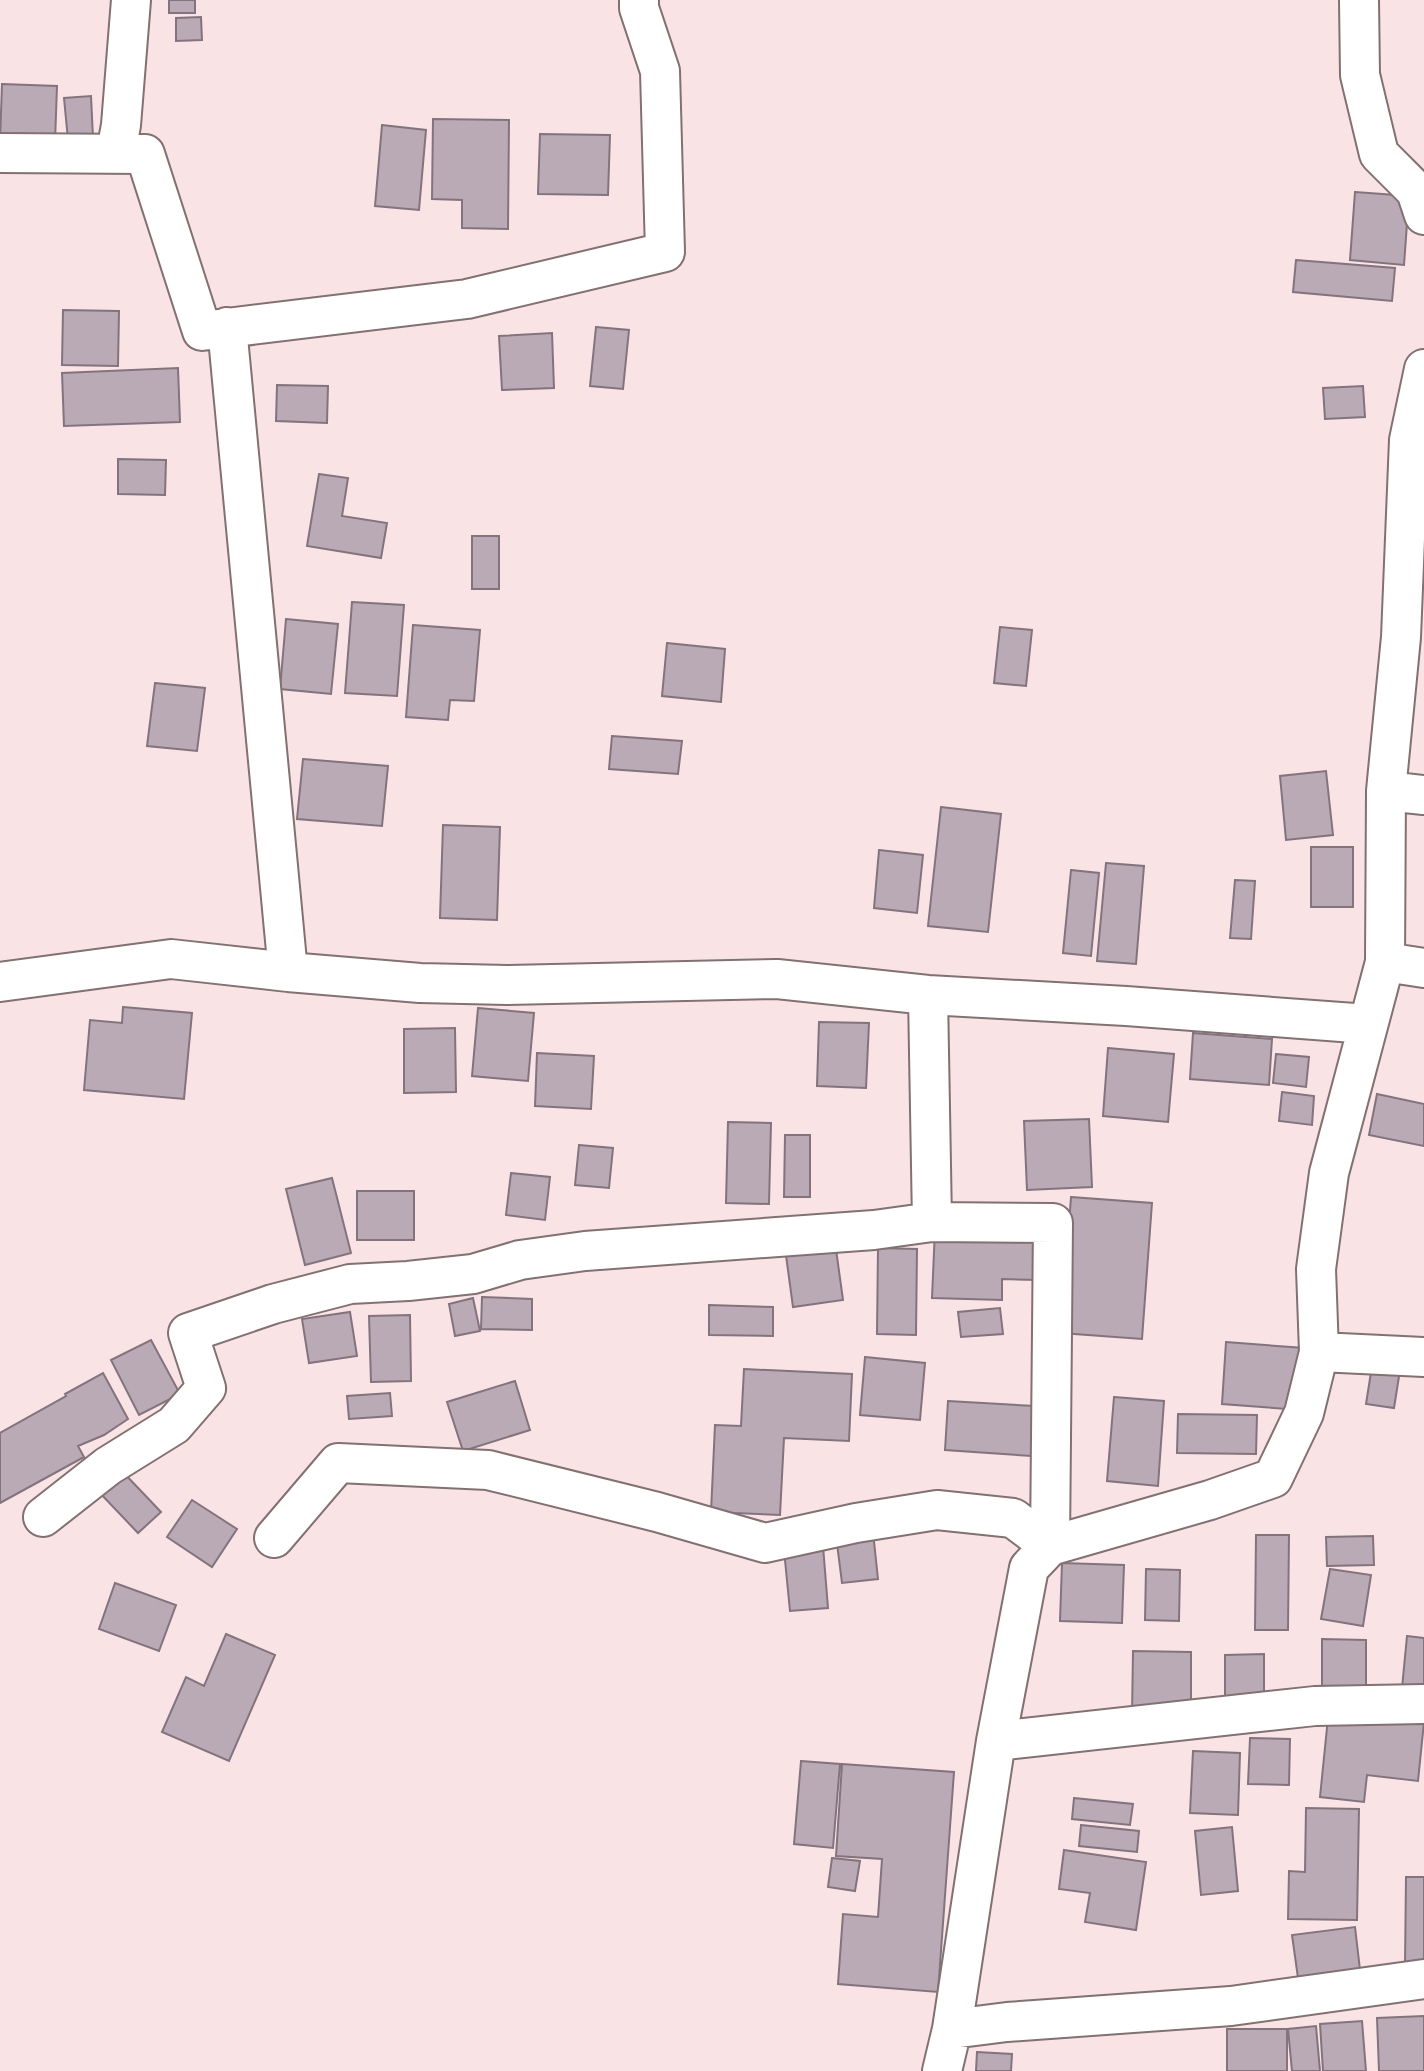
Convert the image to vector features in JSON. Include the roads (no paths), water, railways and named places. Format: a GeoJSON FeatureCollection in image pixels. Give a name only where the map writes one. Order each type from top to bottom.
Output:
{"type":"FeatureCollection","features":[{"type":"Feature","properties":{"kind":"street"},"geometry":{"type":"LineString","coordinates":[[116,152],[121,125],[131,0]]}},
{"type":"Feature","properties":{"kind":"street"},"geometry":{"type":"LineString","coordinates":[[0,152],[145,154],[202,331],[467,299],[665,252],[660,71],[639,8],[639,0]]}},
{"type":"Feature","properties":{"kind":"street"},"geometry":{"type":"LineString","coordinates":[[1359,0],[1360,75],[1379,154],[1416,191],[1424,215]]}},
{"type":"Feature","properties":{"kind":"street"},"geometry":{"type":"LineString","coordinates":[[227,327],[288,972]]}},
{"type":"Feature","properties":{"kind":"street"},"geometry":{"type":"LineString","coordinates":[[942,2071],[952,2029],[996,1741],[1029,1568],[1050,1546],[1210,1500],[1273,1478],[1304,1413],[1319,1352],[1316,1269],[1329,1173],[1385,962],[1386,791],[1413,638],[1409,440],[1424,369]]}},
{"type":"Feature","properties":{"kind":"street"},"geometry":{"type":"LineString","coordinates":[[1386,791],[1424,795]]}},
{"type":"Feature","properties":{"kind":"street"},"geometry":{"type":"LineString","coordinates":[[0,982],[171,959],[420,983],[507,985],[777,979],[928,995],[1368,1024]]}},
{"type":"Feature","properties":{"kind":"street"},"geometry":{"type":"LineString","coordinates":[[1385,962],[1424,968]]}},
{"type":"Feature","properties":{"kind":"street"},"geometry":{"type":"LineString","coordinates":[[928,995],[932,1222]]}},
{"type":"Feature","properties":{"kind":"street"},"geometry":{"type":"LineString","coordinates":[[43,1517],[108,1466],[174,1425],[206,1388],[188,1333],[273,1304],[351,1284],[472,1274],[520,1260],[585,1251],[874,1230],[932,1222],[1053,1223],[1050,1546]]}},
{"type":"Feature","properties":{"kind":"street"},"geometry":{"type":"LineString","coordinates":[[1319,1352],[1424,1357]]}},
{"type":"Feature","properties":{"kind":"street"},"geometry":{"type":"LineString","coordinates":[[274,1538],[338,1464],[488,1470],[657,1512],[765,1543],[856,1523],[937,1510],[1013,1518],[1050,1546]]}},
{"type":"Feature","properties":{"kind":"street"},"geometry":{"type":"LineString","coordinates":[[996,1741],[1315,1706],[1424,1704]]}},
{"type":"Feature","properties":{"kind":"street"},"geometry":{"type":"LineString","coordinates":[[952,2029],[1007,2022],[1231,2006],[1424,1979]]}}]}
